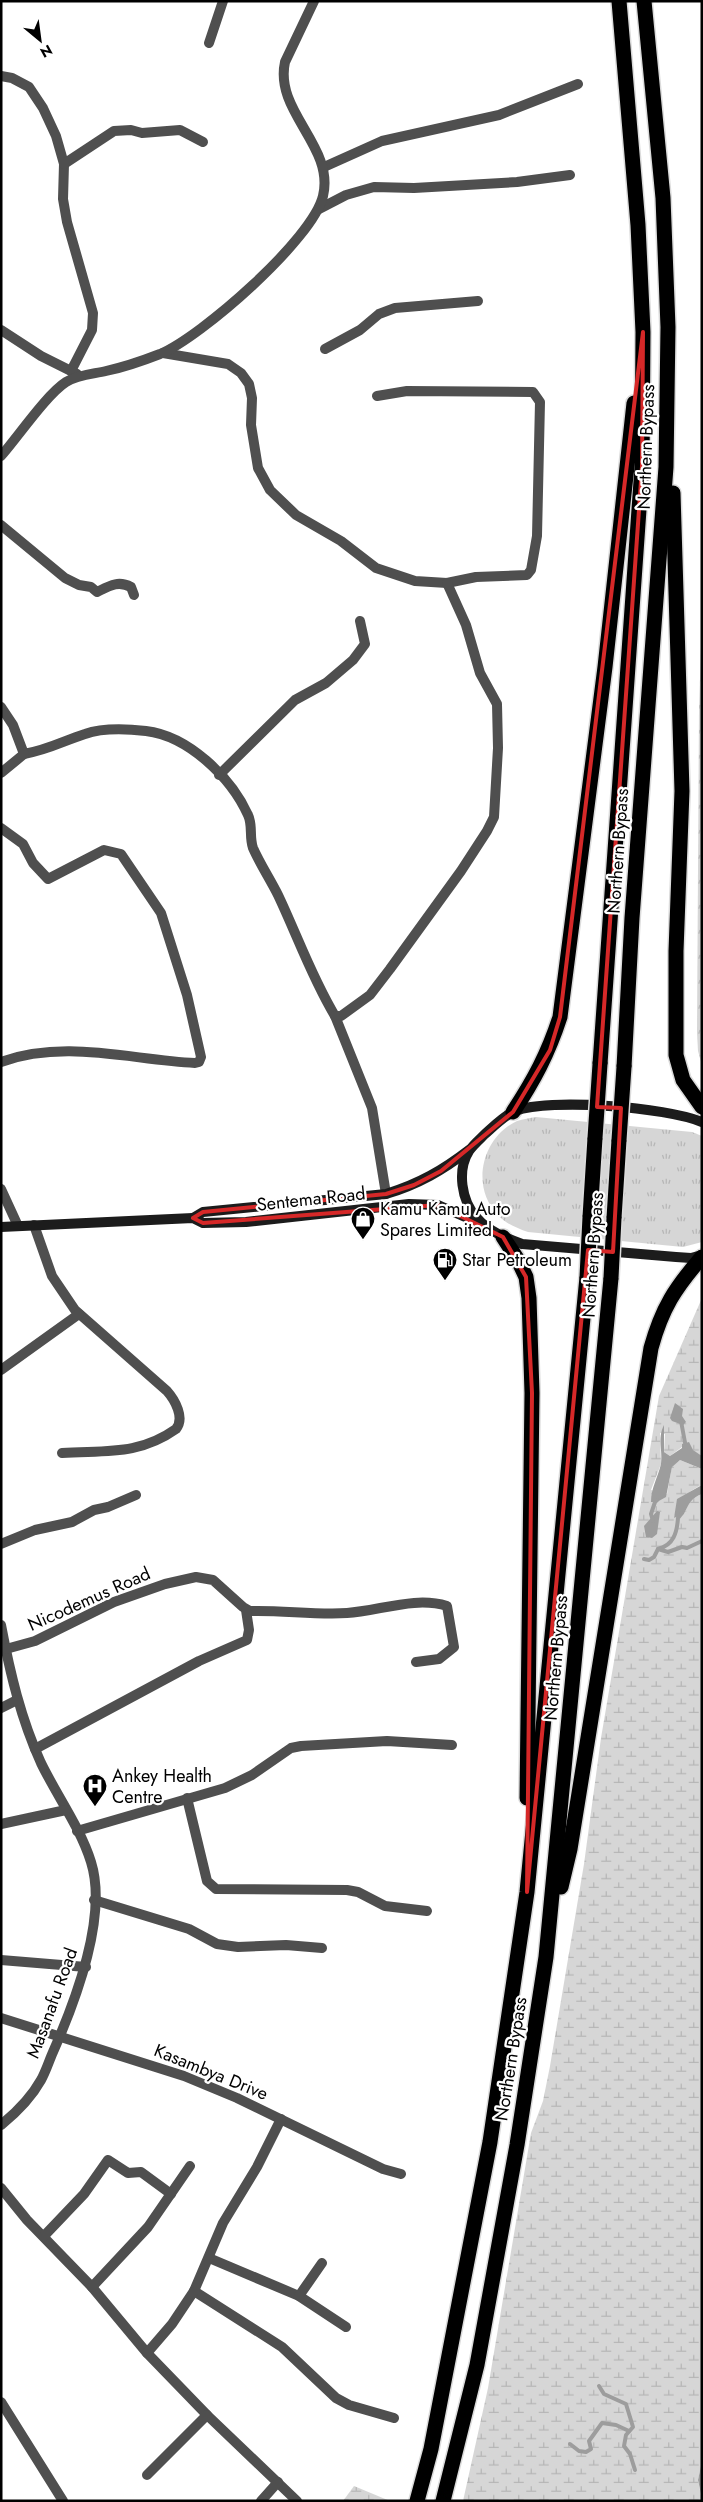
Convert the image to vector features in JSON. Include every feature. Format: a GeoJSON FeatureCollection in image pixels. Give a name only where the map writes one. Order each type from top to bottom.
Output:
{"type":"FeatureCollection","features":[{"type":"Feature","properties":{"kind":"highway","name":"Northern Bypass"},"geometry":{"type":"LineString","coordinates":[[417,2501],[431,2449],[490,2142],[526,1892],[587,1277],[642,467],[643,332],[633,157],[619,1]]}},
{"type":"Feature","properties":{"kind":"highway","name":"Northern Bypass"},"geometry":{"type":"LineString","coordinates":[[443,2501],[477,2365],[517,2145],[546,1956],[611,1278],[632,918],[666,467],[668,327],[663,198],[644,1]]}},
{"type":"Feature","properties":{"kind":"highway"},"geometry":{"type":"LineString","coordinates":[[668,327],[682,791],[676,951],[676,1056],[683,1080],[702,1107]]}},
{"type":"Feature","properties":{"kind":"highway"},"geometry":{"type":"LineString","coordinates":[[513,1112],[537,1075],[550,1050],[560,1017],[605,668],[643,332]]}},
{"type":"Feature","properties":{"kind":"highway"},"geometry":{"type":"LineString","coordinates":[[503,1237],[518,1260],[526,1277],[532,1393],[526,1892]]}},
{"type":"Feature","properties":{"kind":"highway"},"geometry":{"type":"LineString","coordinates":[[546,1956],[570,1849],[651,1348],[664,1307],[681,1281],[702,1256]]}},
{"type":"Feature","properties":{"kind":"main road"},"geometry":{"type":"LineString","coordinates":[[702,1122],[664,1112],[566,1104],[540,1105],[513,1112],[489,1130],[470,1150],[462,1168],[462,1183],[468,1204],[476,1218],[503,1237],[522,1244],[676,1257],[691,1258],[702,1256]]}},
{"type":"Feature","properties":{"kind":"main road","name":"Sentema Road"},"geometry":{"type":"LineString","coordinates":[[1,1227],[193,1218],[203,1212],[386,1194],[414,1186],[441,1171],[470,1150]]}},
{"type":"Feature","properties":{"kind":"main road","name":"Sentema Road"},"geometry":{"type":"LineString","coordinates":[[193,1218],[203,1223],[246,1222],[409,1204],[438,1205],[489,1228]]}},
{"type":"Feature","properties":{"kind":"street"},"geometry":{"type":"LineString","coordinates":[[209,43],[223,1]]}},
{"type":"Feature","properties":{"kind":"street"},"geometry":{"type":"LineString","coordinates":[[1,456],[66,382],[82,376],[127,366],[163,353],[203,329],[295,243],[319,209],[324,194],[324,167],[294,111],[286,90],[283,73],[285,62],[314,1]]}},
{"type":"Feature","properties":{"kind":"street"},"geometry":{"type":"LineString","coordinates":[[1,76],[12,78],[29,87],[43,108],[64,164],[63,200],[67,222],[93,313],[92,330],[71,371]]}},
{"type":"Feature","properties":{"kind":"street"},"geometry":{"type":"LineString","coordinates":[[324,167],[382,141],[499,115],[578,84]]}},
{"type":"Feature","properties":{"kind":"street"},"geometry":{"type":"LineString","coordinates":[[64,164],[114,131],[131,130],[142,133],[180,130],[203,142]]}},
{"type":"Feature","properties":{"kind":"street"},"geometry":{"type":"LineString","coordinates":[[319,209],[346,195],[379,186],[427,187],[517,182],[570,175]]}},
{"type":"Feature","properties":{"kind":"street"},"geometry":{"type":"LineString","coordinates":[[324,349],[360,330],[379,314],[395,308],[478,302]]}},
{"type":"Feature","properties":{"kind":"street"},"geometry":{"type":"LineString","coordinates":[[1,330],[41,356],[82,376]]}},
{"type":"Feature","properties":{"kind":"street"},"geometry":{"type":"LineString","coordinates":[[163,353],[228,364],[241,373],[249,384],[252,398],[251,425],[258,468],[270,490],[283,505],[321,531],[346,544],[382,572],[415,581],[447,583],[494,575],[521,577],[531,570],[536,536],[539,397],[533,392],[407,391],[377,396]]}},
{"type":"Feature","properties":{"kind":"street"},"geometry":{"type":"LineString","coordinates":[[1,525],[65,578],[80,585],[91,587],[97,592],[112,584],[124,583],[131,587],[134,595]]}},
{"type":"Feature","properties":{"kind":"street"},"geometry":{"type":"LineString","coordinates":[[335,1016],[345,1015],[370,995],[461,870],[494,817],[498,748],[497,704],[480,673],[466,625],[447,583]]}},
{"type":"Feature","properties":{"kind":"street"},"geometry":{"type":"LineString","coordinates":[[219,775],[295,700],[326,684],[353,660],[364,644],[360,621]]}},
{"type":"Feature","properties":{"kind":"street"},"geometry":{"type":"LineString","coordinates":[[1,707],[13,725],[24,754]]}},
{"type":"Feature","properties":{"kind":"street"},"geometry":{"type":"LineString","coordinates":[[1,773],[24,754],[43,751],[94,732],[146,731],[172,738],[186,746],[208,763],[231,788],[248,815],[252,826],[252,846],[278,895],[324,998],[335,1016],[372,1108],[386,1194]]}},
{"type":"Feature","properties":{"kind":"street"},"geometry":{"type":"LineString","coordinates":[[1,828],[23,844],[33,863],[48,879],[104,850],[121,854],[162,913],[187,995],[200,1057],[199,1062],[195,1063],[172,1062],[113,1052],[40,1053],[1,1062]]}},
{"type":"Feature","properties":{"kind":"street"},"geometry":{"type":"LineString","coordinates":[[1,1189],[18,1226]]}},
{"type":"Feature","properties":{"kind":"street"},"geometry":{"type":"LineString","coordinates":[[34,1225],[52,1276],[60,1291],[79,1314],[167,1391],[177,1406],[179,1424],[172,1432],[136,1449],[100,1453],[62,1453]]}},
{"type":"Feature","properties":{"kind":"street"},"geometry":{"type":"LineString","coordinates":[[1,1370],[79,1314]]}},
{"type":"Feature","properties":{"kind":"street"},"geometry":{"type":"LineString","coordinates":[[1,1544],[35,1530],[72,1522],[94,1510],[108,1507],[136,1495]]}},
{"type":"Feature","properties":{"kind":"street","name":"Nicodemus Road"},"geometry":{"type":"LineString","coordinates":[[6,1649],[35,1641],[114,1602],[165,1584],[196,1577],[213,1580],[246,1610]]}},
{"type":"Feature","properties":{"kind":"street"},"geometry":{"type":"LineString","coordinates":[[35,1750],[200,1661],[248,1640],[249,1630],[246,1610],[346,1613],[408,1604],[438,1603],[447,1606],[454,1647],[439,1658],[416,1662]]}},
{"type":"Feature","properties":{"kind":"street","name":"Masanafu Road"},"geometry":{"type":"LineString","coordinates":[[1,2125],[18,2112],[42,2079],[60,2036],[86,1967],[90,1947],[94,1900],[94,1874],[91,1860],[35,1750],[24,1723],[2,1629]]}},
{"type":"Feature","properties":{"kind":"street"},"geometry":{"type":"LineString","coordinates":[[1,1708],[18,1700]]}},
{"type":"Feature","properties":{"kind":"street"},"geometry":{"type":"LineString","coordinates":[[77,1831],[236,1784],[286,1751],[301,1746],[387,1741],[452,1745]]}},
{"type":"Feature","properties":{"kind":"street"},"geometry":{"type":"LineString","coordinates":[[187,1798],[207,1880],[216,1890],[347,1890],[360,1892],[385,1906],[427,1912]]}},
{"type":"Feature","properties":{"kind":"street"},"geometry":{"type":"LineString","coordinates":[[1,1824],[66,1810]]}},
{"type":"Feature","properties":{"kind":"street"},"geometry":{"type":"LineString","coordinates":[[94,1900],[189,1929],[217,1944],[238,1947],[286,1945],[322,1948]]}},
{"type":"Feature","properties":{"kind":"street"},"geometry":{"type":"LineString","coordinates":[[1,1960],[86,1967]]}},
{"type":"Feature","properties":{"kind":"street","name":"Kasambya Drive"},"geometry":{"type":"LineString","coordinates":[[1,2018],[184,2076],[281,2119],[376,2166],[400,2174]]}},
{"type":"Feature","properties":{"kind":"street"},"geometry":{"type":"LineString","coordinates":[[147,2353],[172,2324],[194,2291],[223,2223],[257,2167],[281,2119]]}},
{"type":"Feature","properties":{"kind":"street"},"geometry":{"type":"LineString","coordinates":[[44,2236],[84,2194],[108,2160],[128,2173],[142,2172],[171,2194]]}},
{"type":"Feature","properties":{"kind":"street"},"geometry":{"type":"LineString","coordinates":[[92,2287],[148,2227],[190,2166]]}},
{"type":"Feature","properties":{"kind":"street"},"geometry":{"type":"LineString","coordinates":[[1,2188],[92,2287],[147,2353],[207,2415],[296,2501]]}},
{"type":"Feature","properties":{"kind":"street"},"geometry":{"type":"LineString","coordinates":[[209,2258],[299,2296],[346,2327]]}},
{"type":"Feature","properties":{"kind":"street"},"geometry":{"type":"LineString","coordinates":[[299,2296],[322,2264]]}},
{"type":"Feature","properties":{"kind":"street"},"geometry":{"type":"LineString","coordinates":[[194,2291],[282,2347],[336,2398],[349,2405],[394,2418]]}},
{"type":"Feature","properties":{"kind":"street"},"geometry":{"type":"LineString","coordinates":[[1,2402],[63,2501]]}},
{"type":"Feature","properties":{"kind":"street"},"geometry":{"type":"LineString","coordinates":[[147,2475],[207,2415]]}},
{"type":"Feature","properties":{"kind":"street"},"geometry":{"type":"LineString","coordinates":[[262,2501],[278,2482]]}},
{"type":"Feature","properties":{"kind":"highlighted area"},"geometry":{"type":"Polygon","coordinates":[[[643,332],[642,467],[597,1107],[621,1108],[613,1252],[588,1250],[527,1892],[532,1393],[526,1277],[503,1237],[438,1205],[203,1223],[193,1218],[203,1212],[386,1194],[414,1185],[441,1171],[513,1112],[550,1050],[560,1017],[643,332]]]}},
{"type":"Feature","properties":{"kind":"green space"},"geometry":{"type":"Polygon","coordinates":[[[702,617],[702,1065],[698,1051],[697,1033],[699,709],[702,617]]]}},
{"type":"Feature","properties":{"kind":"green space"},"geometry":{"type":"Polygon","coordinates":[[[536,1117],[692,1132],[702,1136],[702,1242],[683,1247],[528,1232],[505,1221],[489,1204],[484,1191],[482,1177],[488,1150],[495,1138],[505,1128],[517,1121],[536,1117]]]}},
{"type":"Feature","properties":{"kind":"green space"},"geometry":{"type":"Polygon","coordinates":[[[702,1298],[702,1456],[682,1444],[682,1447],[670,1456],[664,1452],[665,1434],[660,1433],[661,1464],[651,1490],[667,1494],[672,1466],[680,1460],[702,1469],[702,1485],[684,1498],[674,1518],[684,1514],[693,1499],[702,1494],[702,2461],[698,2480],[702,2501],[463,2501],[488,2388],[531,2133],[543,2101],[550,2066],[584,1864],[601,1738],[659,1396],[702,1298]]]}},
{"type":"Feature","properties":{"kind":"green space"},"geometry":{"type":"Polygon","coordinates":[[[354,2486],[390,2501],[343,2501],[354,2486]]]}},
{"type":"Feature","properties":{"kind":"shaded area"},"geometry":{"type":"Polygon","coordinates":[[[675,1403],[683,1409],[682,1416],[686,1422],[683,1425],[672,1421],[670,1418],[675,1403]]]}},
{"type":"Feature","properties":{"kind":"shaded area"},"geometry":{"type":"Polygon","coordinates":[[[664,1425],[664,1452],[670,1456],[682,1448],[682,1444],[689,1442],[693,1450],[702,1456],[702,1469],[680,1460],[672,1467],[666,1497],[657,1502],[651,1502],[653,1487],[661,1464],[661,1435],[664,1425]]]}},
{"type":"Feature","properties":{"kind":"shaded area"},"geometry":{"type":"Polygon","coordinates":[[[702,1485],[702,1494],[693,1499],[684,1514],[674,1518],[677,1499],[702,1485]]]}},
{"type":"Feature","properties":{"kind":"shaded area"},"geometry":{"type":"Polygon","coordinates":[[[657,1511],[660,1512],[657,1534],[652,1538],[646,1537],[644,1526],[657,1511]]]}},
{"type":"Feature","properties":{"kind":"shaded area"},"geometry":{"type":"Polygon","coordinates":[[[702,2461],[702,2499],[698,2480],[702,2461]]]}},
{"type":"Feature","properties":{"kind":"waterway"},"geometry":{"type":"LineString","coordinates":[[681,1421],[686,1448]]}},
{"type":"Feature","properties":{"kind":"waterway"},"geometry":{"type":"LineString","coordinates":[[653,1521],[651,1514],[657,1500]]}},
{"type":"Feature","properties":{"kind":"waterway"},"geometry":{"type":"LineString","coordinates":[[658,1549],[668,1544],[674,1537],[678,1518],[682,1513]]}},
{"type":"Feature","properties":{"kind":"waterway"},"geometry":{"type":"LineString","coordinates":[[644,1559],[649,1560],[654,1557],[658,1549],[668,1552],[682,1547],[687,1548],[702,1541]]}},
{"type":"Feature","properties":{"kind":"waterway"},"geometry":{"type":"LineString","coordinates":[[599,2386],[604,2394],[626,2404],[633,2427],[626,2435],[624,2446],[630,2454],[635,2470]]}},
{"type":"Feature","properties":{"kind":"waterway"},"geometry":{"type":"LineString","coordinates":[[570,2444],[579,2451],[586,2452],[591,2449],[589,2441],[602,2423],[616,2425],[629,2431]]}},
{"type":"Feature","properties":{"kind":"place","name":"Kamu Kamu Auto Spares Limited"},"geometry":{"type":"Point","coordinates":[363,1240]}},
{"type":"Feature","properties":{"kind":"place","name":"Star Petroleum"},"geometry":{"type":"Point","coordinates":[445,1281]}},
{"type":"Feature","properties":{"kind":"place","name":"Ankey Health Centre"},"geometry":{"type":"Point","coordinates":[95,1807]}}]}
